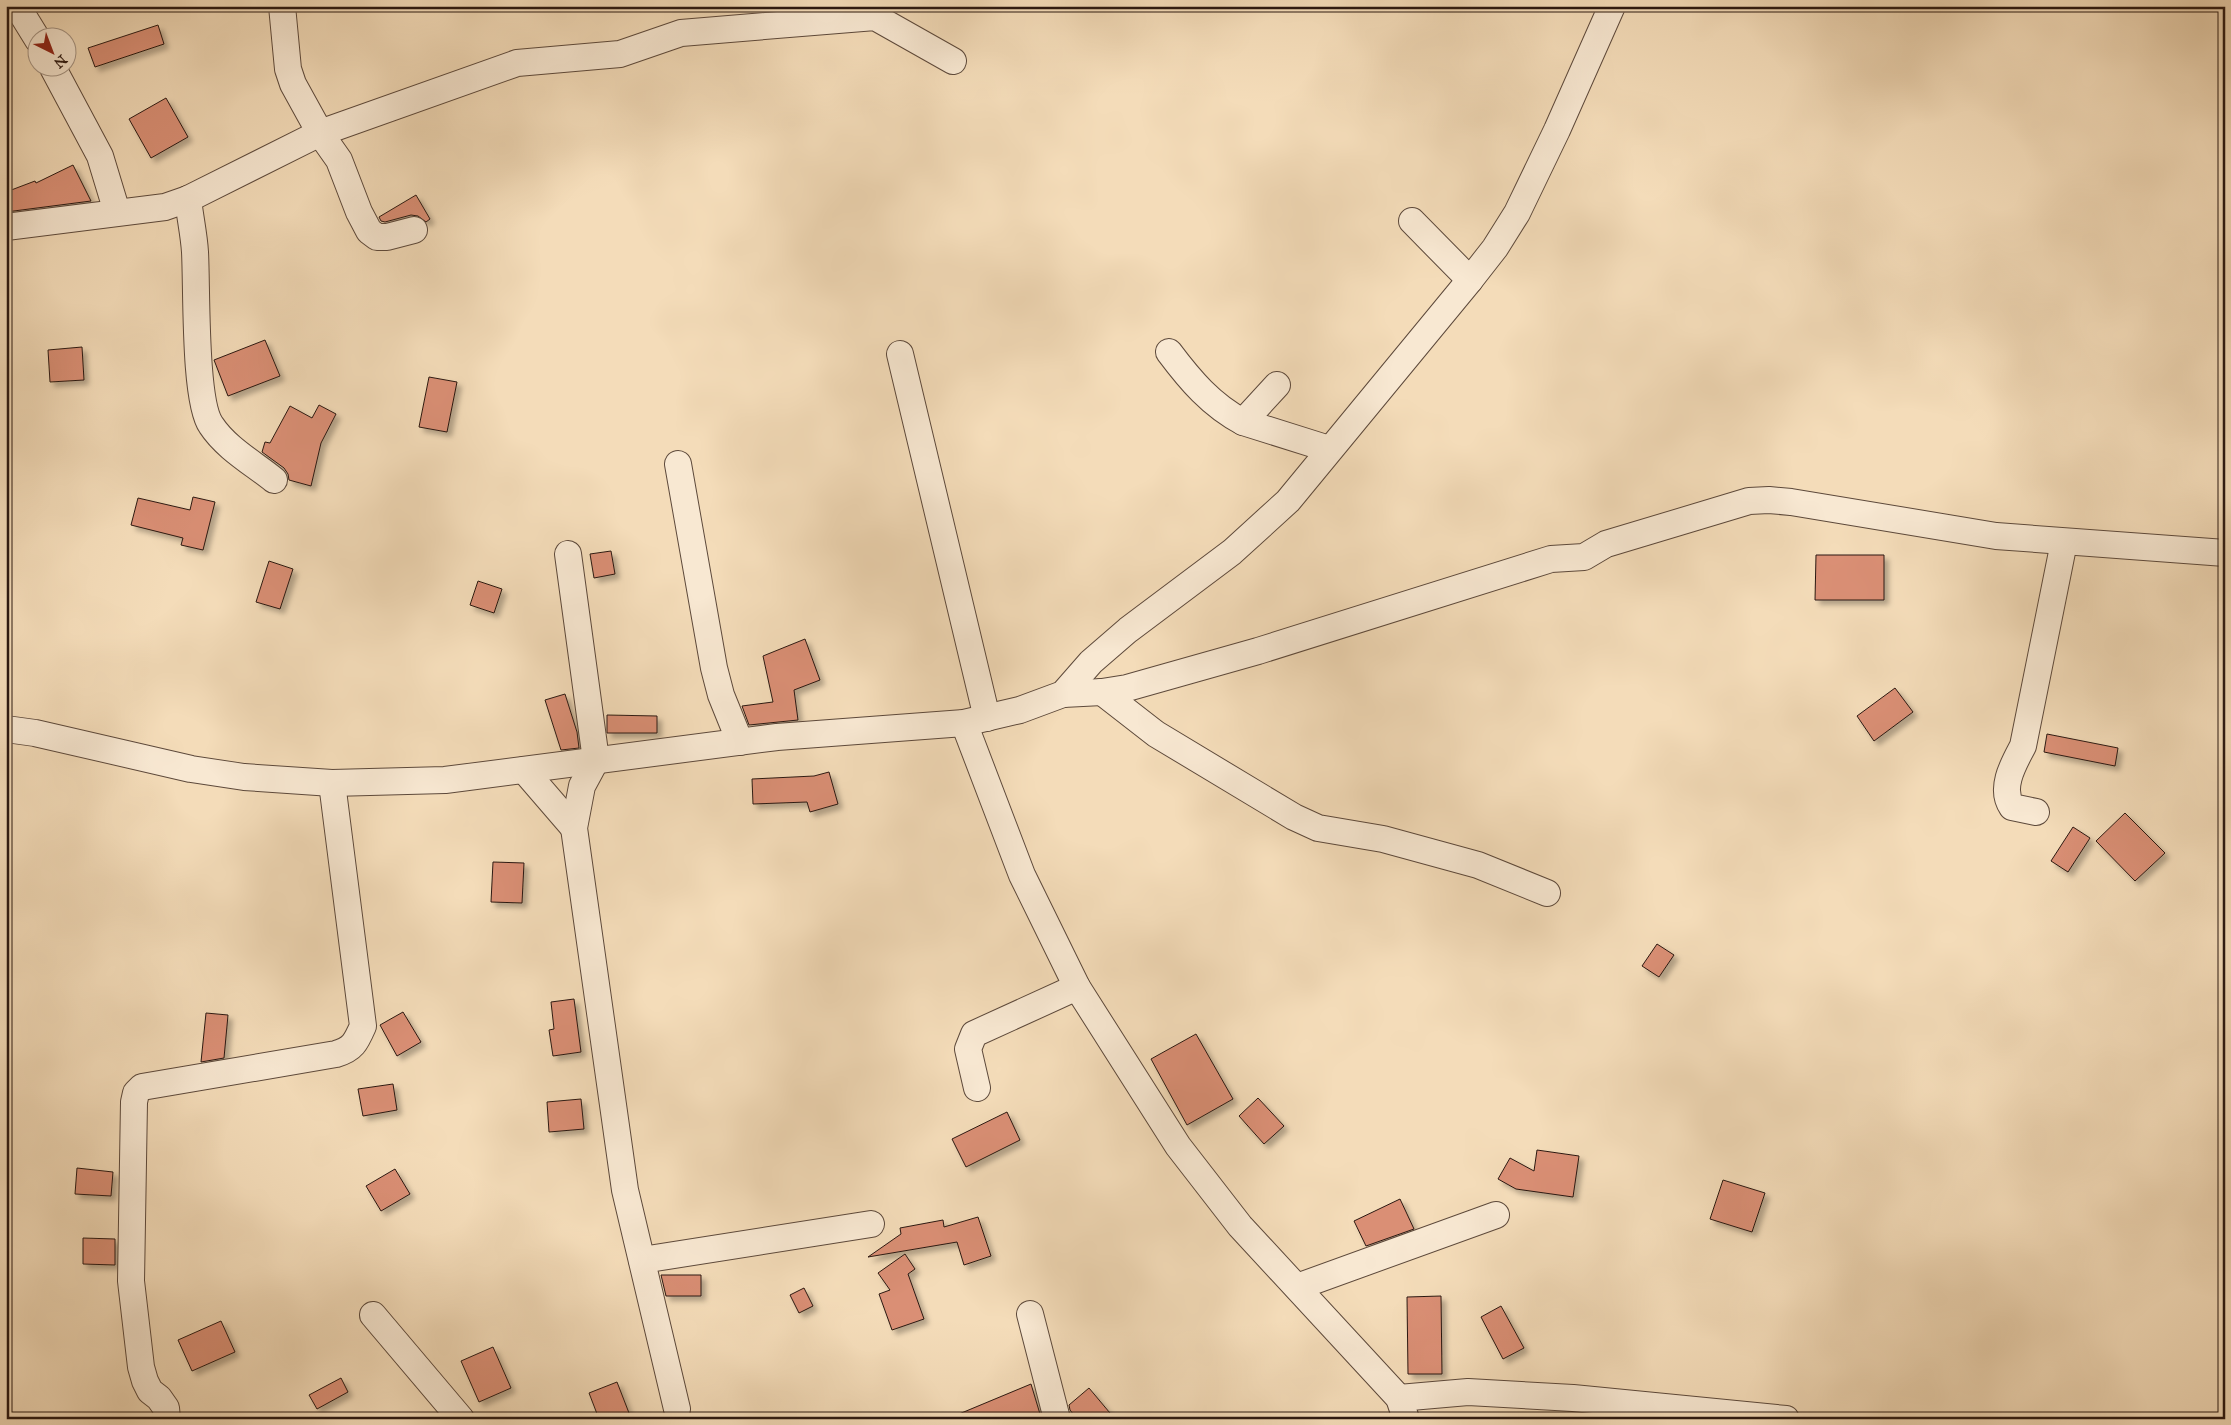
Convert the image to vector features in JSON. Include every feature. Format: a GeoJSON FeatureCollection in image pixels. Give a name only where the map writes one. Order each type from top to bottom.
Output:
{"type":"FeatureCollection","features":[{"type":"Feature","properties":{"kind":"street"},"geometry":{"type":"LineString","coordinates":[[17,6],[31,28]]}},
{"type":"Feature","properties":{"kind":"street"},"geometry":{"type":"LineString","coordinates":[[1063,694],[1091,662],[1128,630],[1232,552],[1288,501],[1470,280],[1495,248],[1517,213],[1557,130],[1612,6]]}},
{"type":"Feature","properties":{"kind":"street"},"geometry":{"type":"LineString","coordinates":[[288,8],[288,69],[293,84],[320,133],[339,160],[359,212],[369,231],[377,237],[387,237],[414,230]]}},
{"type":"Feature","properties":{"kind":"street"},"geometry":{"type":"LineString","coordinates":[[6,227],[165,207],[188,199],[320,133],[517,64],[620,54],[682,33],[874,12],[953,61]]}},
{"type":"Feature","properties":{"kind":"street"},"geometry":{"type":"LineString","coordinates":[[58,78],[100,156],[117,212]]}},
{"type":"Feature","properties":{"kind":"street"},"geometry":{"type":"LineString","coordinates":[[188,199],[195,250],[198,341],[204,411],[210,424],[221,438],[274,480]]}},
{"type":"Feature","properties":{"kind":"street"},"geometry":{"type":"LineString","coordinates":[[1412,221],[1470,280]]}},
{"type":"Feature","properties":{"kind":"street"},"geometry":{"type":"LineString","coordinates":[[1169,352],[1201,391],[1216,404],[1243,422],[1329,449]]}},
{"type":"Feature","properties":{"kind":"street"},"geometry":{"type":"LineString","coordinates":[[900,354],[976,720],[1022,875],[1077,987],[1178,1146],[1240,1226],[1403,1408],[1468,1392],[1573,1398],[1786,1419]]}},
{"type":"Feature","properties":{"kind":"street"},"geometry":{"type":"LineString","coordinates":[[1243,422],[1277,385]]}},
{"type":"Feature","properties":{"kind":"street"},"geometry":{"type":"LineString","coordinates":[[678,464],[714,668],[721,695],[740,742]]}},
{"type":"Feature","properties":{"kind":"street"},"geometry":{"type":"LineString","coordinates":[[6,729],[35,733],[191,769],[244,777],[332,783],[445,780],[740,742],[976,720],[1020,710],[1063,694],[1102,692],[1127,688],[1258,651],[1551,559],[1584,557],[1606,544],[1749,501],[1791,502],[1996,536],[2225,553]]}},
{"type":"Feature","properties":{"kind":"street"},"geometry":{"type":"LineString","coordinates":[[2036,812],[2012,807],[2007,795],[2010,769],[2023,746],[2064,542]]}},
{"type":"Feature","properties":{"kind":"street"},"geometry":{"type":"LineString","coordinates":[[568,554],[596,760],[582,786],[574,828],[625,1190],[677,1409]]}},
{"type":"Feature","properties":{"kind":"street"},"geometry":{"type":"LineString","coordinates":[[1102,692],[1156,734],[1310,825],[1383,839],[1478,866],[1547,893]]}},
{"type":"Feature","properties":{"kind":"street"},"geometry":{"type":"LineString","coordinates":[[524,770],[574,828]]}},
{"type":"Feature","properties":{"kind":"street"},"geometry":{"type":"LineString","coordinates":[[167,1419],[166,1408],[150,1392],[143,1374],[131,1281],[132,1130],[136,1093],[142,1087],[336,1054],[348,1051],[357,1041],[363,1026],[332,783]]}},
{"type":"Feature","properties":{"kind":"street"},"geometry":{"type":"LineString","coordinates":[[977,1088],[968,1049],[974,1034],[1077,987]]}},
{"type":"Feature","properties":{"kind":"street"},"geometry":{"type":"LineString","coordinates":[[1296,1287],[1496,1215]]}},
{"type":"Feature","properties":{"kind":"street"},"geometry":{"type":"LineString","coordinates":[[642,1260],[871,1224]]}},
{"type":"Feature","properties":{"kind":"street"},"geometry":{"type":"LineString","coordinates":[[1030,1314],[1057,1419]]}},
{"type":"Feature","properties":{"kind":"street"},"geometry":{"type":"LineString","coordinates":[[373,1316],[460,1419]]}},
{"type":"Feature","properties":{"kind":"building"},"geometry":{"type":"Polygon","coordinates":[[[158,25],[164,44],[95,67],[88,48],[158,25]]]}},
{"type":"Feature","properties":{"kind":"building"},"geometry":{"type":"Polygon","coordinates":[[[166,98],[188,137],[151,158],[129,119],[166,98]]]}},
{"type":"Feature","properties":{"kind":"building"},"geometry":{"type":"Polygon","coordinates":[[[73,165],[91,201],[6,212],[6,192],[35,181],[36,183],[73,165]]]}},
{"type":"Feature","properties":{"kind":"building"},"geometry":{"type":"Polygon","coordinates":[[[416,195],[430,219],[426,222],[418,216],[411,215],[385,222],[381,221],[379,217],[416,195]]]}},
{"type":"Feature","properties":{"kind":"building"},"geometry":{"type":"Polygon","coordinates":[[[265,340],[280,376],[228,396],[214,360],[265,340]]]}},
{"type":"Feature","properties":{"kind":"building"},"geometry":{"type":"Polygon","coordinates":[[[82,347],[84,380],[50,382],[48,350],[82,347]]]}},
{"type":"Feature","properties":{"kind":"building"},"geometry":{"type":"Polygon","coordinates":[[[429,377],[457,382],[447,432],[419,427],[429,377]]]}},
{"type":"Feature","properties":{"kind":"building"},"geometry":{"type":"Polygon","coordinates":[[[319,405],[336,414],[321,443],[311,486],[289,480],[284,468],[262,452],[265,442],[270,443],[290,406],[312,418],[319,405]]]}},
{"type":"Feature","properties":{"kind":"building"},"geometry":{"type":"Polygon","coordinates":[[[193,497],[215,502],[203,550],[181,545],[183,538],[131,525],[138,498],[190,510],[193,497]]]}},
{"type":"Feature","properties":{"kind":"building"},"geometry":{"type":"Polygon","coordinates":[[[611,551],[615,574],[594,578],[590,554],[611,551]]]}},
{"type":"Feature","properties":{"kind":"building"},"geometry":{"type":"Polygon","coordinates":[[[1816,555],[1884,555],[1884,600],[1815,600],[1816,555]]]}},
{"type":"Feature","properties":{"kind":"building"},"geometry":{"type":"Polygon","coordinates":[[[269,561],[293,569],[280,609],[256,602],[269,561]]]}},
{"type":"Feature","properties":{"kind":"building"},"geometry":{"type":"Polygon","coordinates":[[[478,581],[502,589],[494,613],[470,605],[478,581]]]}},
{"type":"Feature","properties":{"kind":"building"},"geometry":{"type":"Polygon","coordinates":[[[805,639],[820,680],[794,690],[798,720],[749,725],[742,706],[773,702],[763,656],[805,639]]]}},
{"type":"Feature","properties":{"kind":"building"},"geometry":{"type":"Polygon","coordinates":[[[1895,688],[1913,712],[1874,741],[1857,716],[1895,688]]]}},
{"type":"Feature","properties":{"kind":"building"},"geometry":{"type":"Polygon","coordinates":[[[565,694],[577,732],[579,748],[561,750],[545,700],[565,694]]]}},
{"type":"Feature","properties":{"kind":"building"},"geometry":{"type":"Polygon","coordinates":[[[607,715],[657,716],[657,733],[607,733],[607,715]]]}},
{"type":"Feature","properties":{"kind":"building"},"geometry":{"type":"Polygon","coordinates":[[[2047,734],[2118,748],[2115,766],[2044,752],[2047,734]]]}},
{"type":"Feature","properties":{"kind":"building"},"geometry":{"type":"Polygon","coordinates":[[[829,772],[838,804],[810,812],[807,802],[753,804],[752,779],[814,776],[829,772]]]}},
{"type":"Feature","properties":{"kind":"building"},"geometry":{"type":"Polygon","coordinates":[[[2125,813],[2165,853],[2135,881],[2096,841],[2125,813]]]}},
{"type":"Feature","properties":{"kind":"building"},"geometry":{"type":"Polygon","coordinates":[[[2073,827],[2090,838],[2068,872],[2051,861],[2073,827]]]}},
{"type":"Feature","properties":{"kind":"building"},"geometry":{"type":"Polygon","coordinates":[[[493,862],[524,863],[522,903],[491,902],[493,862]]]}},
{"type":"Feature","properties":{"kind":"building"},"geometry":{"type":"Polygon","coordinates":[[[1657,944],[1674,955],[1659,977],[1642,966],[1657,944]]]}},
{"type":"Feature","properties":{"kind":"building"},"geometry":{"type":"Polygon","coordinates":[[[574,999],[581,1052],[553,1056],[549,1030],[554,1029],[551,1002],[574,999]]]}},
{"type":"Feature","properties":{"kind":"building"},"geometry":{"type":"Polygon","coordinates":[[[403,1012],[421,1042],[397,1056],[380,1025],[403,1012]]]}},
{"type":"Feature","properties":{"kind":"building"},"geometry":{"type":"Polygon","coordinates":[[[206,1013],[228,1015],[224,1058],[201,1062],[206,1013]]]}},
{"type":"Feature","properties":{"kind":"building"},"geometry":{"type":"Polygon","coordinates":[[[1196,1034],[1233,1099],[1187,1125],[1151,1059],[1196,1034]]]}},
{"type":"Feature","properties":{"kind":"building"},"geometry":{"type":"Polygon","coordinates":[[[393,1084],[397,1110],[363,1116],[358,1089],[393,1084]]]}},
{"type":"Feature","properties":{"kind":"building"},"geometry":{"type":"Polygon","coordinates":[[[1258,1098],[1284,1126],[1264,1144],[1239,1116],[1258,1098]]]}},
{"type":"Feature","properties":{"kind":"building"},"geometry":{"type":"Polygon","coordinates":[[[581,1099],[584,1129],[549,1132],[547,1102],[581,1099]]]}},
{"type":"Feature","properties":{"kind":"building"},"geometry":{"type":"Polygon","coordinates":[[[1007,1112],[1020,1140],[966,1167],[952,1139],[1007,1112]]]}},
{"type":"Feature","properties":{"kind":"building"},"geometry":{"type":"Polygon","coordinates":[[[1537,1150],[1579,1156],[1573,1197],[1516,1189],[1498,1179],[1510,1158],[1534,1171],[1537,1150]]]}},
{"type":"Feature","properties":{"kind":"building"},"geometry":{"type":"Polygon","coordinates":[[[77,1168],[113,1172],[111,1196],[75,1194],[77,1168]]]}},
{"type":"Feature","properties":{"kind":"building"},"geometry":{"type":"Polygon","coordinates":[[[395,1169],[410,1194],[381,1211],[366,1186],[395,1169]]]}},
{"type":"Feature","properties":{"kind":"building"},"geometry":{"type":"Polygon","coordinates":[[[1723,1180],[1765,1193],[1752,1232],[1710,1219],[1723,1180]]]}},
{"type":"Feature","properties":{"kind":"building"},"geometry":{"type":"Polygon","coordinates":[[[1400,1199],[1414,1229],[1366,1246],[1354,1221],[1400,1199]]]}},
{"type":"Feature","properties":{"kind":"building"},"geometry":{"type":"Polygon","coordinates":[[[978,1217],[991,1256],[964,1265],[957,1242],[868,1257],[901,1234],[900,1228],[943,1220],[944,1227],[978,1217]]]}},
{"type":"Feature","properties":{"kind":"building"},"geometry":{"type":"Polygon","coordinates":[[[83,1238],[115,1239],[115,1265],[83,1264],[83,1238]]]}},
{"type":"Feature","properties":{"kind":"building"},"geometry":{"type":"Polygon","coordinates":[[[905,1254],[915,1269],[908,1274],[924,1319],[892,1330],[879,1294],[890,1290],[878,1273],[905,1254]]]}},
{"type":"Feature","properties":{"kind":"building"},"geometry":{"type":"Polygon","coordinates":[[[661,1275],[701,1275],[701,1296],[666,1296],[661,1275]]]}},
{"type":"Feature","properties":{"kind":"building"},"geometry":{"type":"Polygon","coordinates":[[[804,1288],[813,1306],[799,1313],[790,1295],[804,1288]]]}},
{"type":"Feature","properties":{"kind":"building"},"geometry":{"type":"Polygon","coordinates":[[[1441,1296],[1442,1374],[1408,1374],[1407,1297],[1441,1296]]]}},
{"type":"Feature","properties":{"kind":"building"},"geometry":{"type":"Polygon","coordinates":[[[1501,1306],[1524,1348],[1503,1359],[1481,1317],[1501,1306]]]}},
{"type":"Feature","properties":{"kind":"building"},"geometry":{"type":"Polygon","coordinates":[[[221,1321],[235,1352],[192,1371],[178,1340],[221,1321]]]}},
{"type":"Feature","properties":{"kind":"building"},"geometry":{"type":"Polygon","coordinates":[[[493,1347],[511,1388],[479,1402],[461,1361],[493,1347]]]}},
{"type":"Feature","properties":{"kind":"building"},"geometry":{"type":"Polygon","coordinates":[[[341,1378],[348,1392],[317,1409],[309,1395],[341,1378]]]}},
{"type":"Feature","properties":{"kind":"building"},"geometry":{"type":"Polygon","coordinates":[[[617,1382],[629,1413],[614,1419],[599,1419],[589,1393],[617,1382]]]}},
{"type":"Feature","properties":{"kind":"building"},"geometry":{"type":"Polygon","coordinates":[[[1031,1384],[1040,1414],[1030,1419],[947,1419],[1031,1384]]]}},
{"type":"Feature","properties":{"kind":"building"},"geometry":{"type":"Polygon","coordinates":[[[1089,1388],[1115,1419],[1077,1419],[1070,1410],[1069,1405],[1089,1388]]]}}]}
